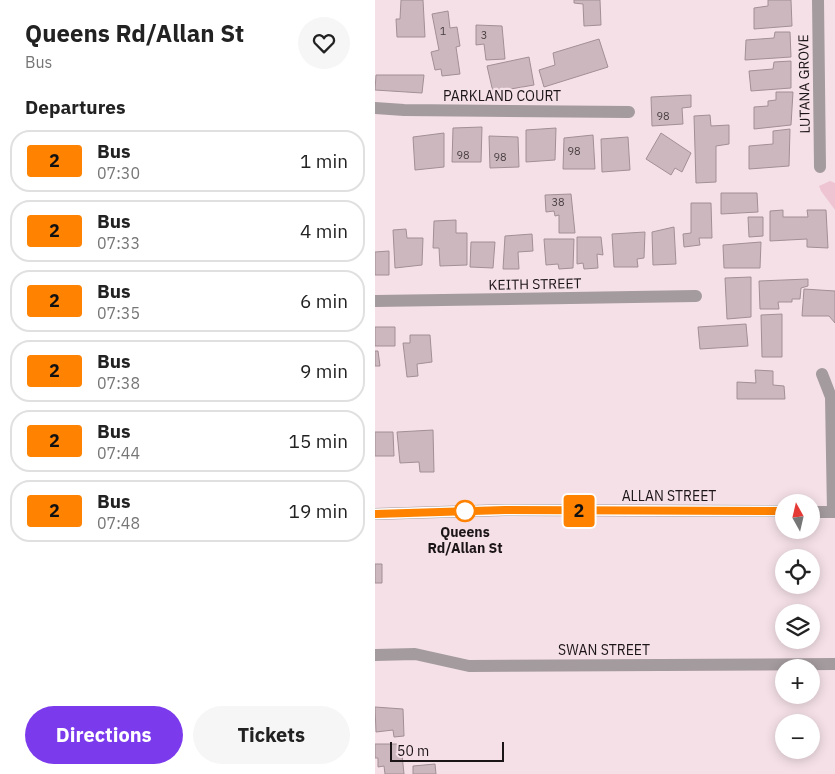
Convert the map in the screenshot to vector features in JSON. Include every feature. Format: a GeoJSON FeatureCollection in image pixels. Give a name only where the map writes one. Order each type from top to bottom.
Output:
{"type":"FeatureCollection","features":[{"type":"Feature","properties":{"kind":"street","name":"LUTANA GROVE"},"geometry":{"type":"LineString","coordinates":[[818,0],[820,167]]}},
{"type":"Feature","properties":{"kind":"street","name":"PARKLAND COURT"},"geometry":{"type":"LineString","coordinates":[[375,108],[404,110],[629,112]]}},
{"type":"Feature","properties":{"kind":"street","name":"KEITH STREET"},"geometry":{"type":"LineString","coordinates":[[375,301],[696,296]]}},
{"type":"Feature","properties":{"kind":"street"},"geometry":{"type":"LineString","coordinates":[[820,512],[834,512],[831,397],[822,374]]}},
{"type":"Feature","properties":{"kind":"street","name":"ALLAN STREET"},"geometry":{"type":"LineString","coordinates":[[375,514],[505,510],[775,511]]}},
{"type":"Feature","properties":{"kind":"street","name":"SWAN STREET"},"geometry":{"type":"LineString","coordinates":[[375,655],[415,654],[469,666],[835,664]]}},
{"type":"Feature","properties":{"kind":"shaded area"},"geometry":{"type":"Polygon","coordinates":[[[830,181],[835,183],[835,210],[819,186],[830,181]]]}},
{"type":"Feature","properties":{"kind":"building"},"geometry":{"type":"Polygon","coordinates":[[[401,0],[423,0],[425,37],[397,37],[396,19],[400,19],[401,0]]]}},
{"type":"Feature","properties":{"kind":"building"},"geometry":{"type":"Polygon","coordinates":[[[574,0],[600,0],[601,25],[584,26],[583,4],[574,3],[574,0]]]}},
{"type":"Feature","properties":{"kind":"building"},"geometry":{"type":"Polygon","coordinates":[[[768,0],[791,0],[792,26],[754,29],[754,8],[768,6],[768,0]]]}},
{"type":"Feature","properties":{"kind":"building"},"geometry":{"type":"Polygon","coordinates":[[[448,11],[450,28],[457,27],[460,46],[456,47],[460,74],[442,76],[441,69],[435,70],[431,52],[439,50],[432,14],[448,11]]]}},
{"type":"Feature","properties":{"kind":"building"},"geometry":{"type":"Polygon","coordinates":[[[476,25],[502,26],[505,59],[486,60],[484,44],[476,45],[476,25]]]}},
{"type":"Feature","properties":{"kind":"building"},"geometry":{"type":"Polygon","coordinates":[[[775,32],[790,32],[791,57],[745,60],[746,40],[774,38],[775,32]]]}},
{"type":"Feature","properties":{"kind":"building"},"geometry":{"type":"Polygon","coordinates":[[[599,39],[608,67],[544,87],[539,70],[555,65],[553,53],[599,39]]]}},
{"type":"Feature","properties":{"kind":"building"},"geometry":{"type":"Polygon","coordinates":[[[529,57],[534,85],[493,92],[487,66],[529,57]]]}},
{"type":"Feature","properties":{"kind":"building"},"geometry":{"type":"Polygon","coordinates":[[[791,61],[791,88],[751,91],[749,71],[773,69],[774,62],[791,61]]]}},
{"type":"Feature","properties":{"kind":"building"},"geometry":{"type":"Polygon","coordinates":[[[376,75],[424,75],[422,93],[375,90],[376,75]]]}},
{"type":"Feature","properties":{"kind":"building"},"geometry":{"type":"Polygon","coordinates":[[[776,92],[793,92],[791,125],[754,129],[754,107],[768,106],[768,101],[776,100],[776,92]]]}},
{"type":"Feature","properties":{"kind":"building"},"geometry":{"type":"Polygon","coordinates":[[[691,95],[691,107],[682,108],[683,124],[652,126],[651,97],[691,95]]]}},
{"type":"Feature","properties":{"kind":"building"},"geometry":{"type":"Polygon","coordinates":[[[710,115],[711,126],[729,125],[729,144],[716,146],[716,182],[696,183],[694,116],[710,115]]]}},
{"type":"Feature","properties":{"kind":"building"},"geometry":{"type":"Polygon","coordinates":[[[482,127],[481,162],[452,162],[453,128],[482,127]]]}},
{"type":"Feature","properties":{"kind":"building"},"geometry":{"type":"Polygon","coordinates":[[[556,128],[555,160],[526,162],[526,130],[556,128]]]}},
{"type":"Feature","properties":{"kind":"building"},"geometry":{"type":"Polygon","coordinates":[[[790,129],[789,166],[749,169],[749,146],[773,144],[773,131],[790,129]]]}},
{"type":"Feature","properties":{"kind":"building"},"geometry":{"type":"Polygon","coordinates":[[[444,133],[444,167],[415,170],[413,137],[444,133]]]}},
{"type":"Feature","properties":{"kind":"building"},"geometry":{"type":"Polygon","coordinates":[[[661,133],[691,153],[682,172],[675,168],[671,175],[646,159],[661,133]]]}},
{"type":"Feature","properties":{"kind":"building"},"geometry":{"type":"Polygon","coordinates":[[[593,135],[595,169],[563,169],[564,138],[593,135]]]}},
{"type":"Feature","properties":{"kind":"building"},"geometry":{"type":"Polygon","coordinates":[[[489,136],[518,137],[519,167],[490,168],[489,136]]]}},
{"type":"Feature","properties":{"kind":"building"},"geometry":{"type":"Polygon","coordinates":[[[628,137],[630,170],[602,172],[601,139],[628,137]]]}},
{"type":"Feature","properties":{"kind":"building"},"geometry":{"type":"Polygon","coordinates":[[[721,193],[757,193],[758,212],[721,214],[721,193]]]}},
{"type":"Feature","properties":{"kind":"building"},"geometry":{"type":"Polygon","coordinates":[[[571,194],[575,233],[559,233],[559,215],[555,216],[554,211],[546,212],[545,195],[571,194]]]}},
{"type":"Feature","properties":{"kind":"building"},"geometry":{"type":"Polygon","coordinates":[[[691,203],[711,203],[712,238],[699,238],[700,245],[684,247],[683,234],[691,233],[691,203]]]}},
{"type":"Feature","properties":{"kind":"building"},"geometry":{"type":"Polygon","coordinates":[[[783,210],[783,217],[808,217],[807,210],[826,210],[828,248],[807,247],[807,239],[770,241],[770,211],[783,210]]]}},
{"type":"Feature","properties":{"kind":"building"},"geometry":{"type":"Polygon","coordinates":[[[748,217],[763,217],[763,236],[749,237],[748,217]]]}},
{"type":"Feature","properties":{"kind":"building"},"geometry":{"type":"Polygon","coordinates":[[[456,220],[456,233],[467,233],[467,265],[440,266],[439,248],[433,248],[434,221],[456,220]]]}},
{"type":"Feature","properties":{"kind":"building"},"geometry":{"type":"Polygon","coordinates":[[[674,227],[676,264],[653,265],[652,232],[674,227]]]}},
{"type":"Feature","properties":{"kind":"building"},"geometry":{"type":"Polygon","coordinates":[[[406,229],[407,238],[423,238],[422,265],[395,268],[393,230],[406,229]]]}},
{"type":"Feature","properties":{"kind":"building"},"geometry":{"type":"Polygon","coordinates":[[[645,232],[644,258],[637,259],[638,267],[614,267],[612,234],[645,232]]]}},
{"type":"Feature","properties":{"kind":"building"},"geometry":{"type":"Polygon","coordinates":[[[532,234],[533,251],[518,252],[519,269],[503,269],[505,236],[532,234]]]}},
{"type":"Feature","properties":{"kind":"building"},"geometry":{"type":"Polygon","coordinates":[[[577,237],[601,237],[603,255],[597,254],[598,268],[584,269],[583,263],[577,264],[577,237]]]}},
{"type":"Feature","properties":{"kind":"building"},"geometry":{"type":"Polygon","coordinates":[[[544,239],[574,239],[573,268],[559,269],[558,264],[546,265],[544,239]]]}},
{"type":"Feature","properties":{"kind":"building"},"geometry":{"type":"Polygon","coordinates":[[[471,242],[495,242],[493,268],[470,267],[471,242]]]}},
{"type":"Feature","properties":{"kind":"building"},"geometry":{"type":"Polygon","coordinates":[[[761,242],[760,268],[724,268],[723,245],[761,242]]]}},
{"type":"Feature","properties":{"kind":"building"},"geometry":{"type":"Polygon","coordinates":[[[389,251],[389,275],[375,275],[375,252],[389,251]]]}},
{"type":"Feature","properties":{"kind":"building"},"geometry":{"type":"Polygon","coordinates":[[[751,277],[751,317],[727,319],[725,278],[751,277]]]}},
{"type":"Feature","properties":{"kind":"building"},"geometry":{"type":"Polygon","coordinates":[[[808,279],[808,286],[801,288],[800,299],[792,299],[792,302],[778,302],[779,309],[760,309],[759,281],[808,279]]]}},
{"type":"Feature","properties":{"kind":"building"},"geometry":{"type":"Polygon","coordinates":[[[804,289],[835,291],[835,323],[829,316],[802,316],[804,289]]]}},
{"type":"Feature","properties":{"kind":"building"},"geometry":{"type":"Polygon","coordinates":[[[782,314],[782,357],[762,357],[761,315],[782,314]]]}},
{"type":"Feature","properties":{"kind":"building"},"geometry":{"type":"Polygon","coordinates":[[[746,324],[748,346],[700,349],[698,327],[746,324]]]}},
{"type":"Feature","properties":{"kind":"building"},"geometry":{"type":"Polygon","coordinates":[[[375,327],[395,327],[395,346],[375,346],[375,327]]]}},
{"type":"Feature","properties":{"kind":"building"},"geometry":{"type":"Polygon","coordinates":[[[410,335],[430,335],[432,362],[417,364],[418,376],[407,377],[403,343],[410,343],[410,335]]]}},
{"type":"Feature","properties":{"kind":"building"},"geometry":{"type":"Polygon","coordinates":[[[375,351],[378,351],[380,366],[375,366],[375,351]]]}},
{"type":"Feature","properties":{"kind":"building"},"geometry":{"type":"Polygon","coordinates":[[[755,370],[773,371],[773,385],[784,386],[785,399],[737,399],[737,382],[756,383],[755,370]]]}},
{"type":"Feature","properties":{"kind":"building"},"geometry":{"type":"Polygon","coordinates":[[[433,430],[434,472],[420,472],[419,462],[400,463],[397,432],[433,430]]]}},
{"type":"Feature","properties":{"kind":"building"},"geometry":{"type":"Polygon","coordinates":[[[375,432],[393,432],[394,456],[375,456],[375,432]]]}},
{"type":"Feature","properties":{"kind":"building"},"geometry":{"type":"Polygon","coordinates":[[[375,564],[382,564],[382,583],[375,583],[375,564]]]}},
{"type":"Feature","properties":{"kind":"building"},"geometry":{"type":"Polygon","coordinates":[[[375,707],[403,709],[404,736],[394,737],[393,730],[376,732],[375,707]]]}},
{"type":"Feature","properties":{"kind":"building"},"geometry":{"type":"Polygon","coordinates":[[[375,744],[401,744],[404,774],[385,774],[384,766],[378,767],[378,758],[375,758],[375,744]]]}},
{"type":"Feature","properties":{"kind":"building"},"geometry":{"type":"Polygon","coordinates":[[[435,764],[436,774],[413,774],[413,766],[435,764]]]}},
{"type":"Feature","properties":{"kind":"bus line","name":"2"},"geometry":{"type":"LineString","coordinates":[[375,514],[505,510],[775,511]]}},
{"type":"Feature","properties":{"kind":"place","name":"Queens Rd/Allan St"},"geometry":{"type":"Point","coordinates":[465,511]}}]}
